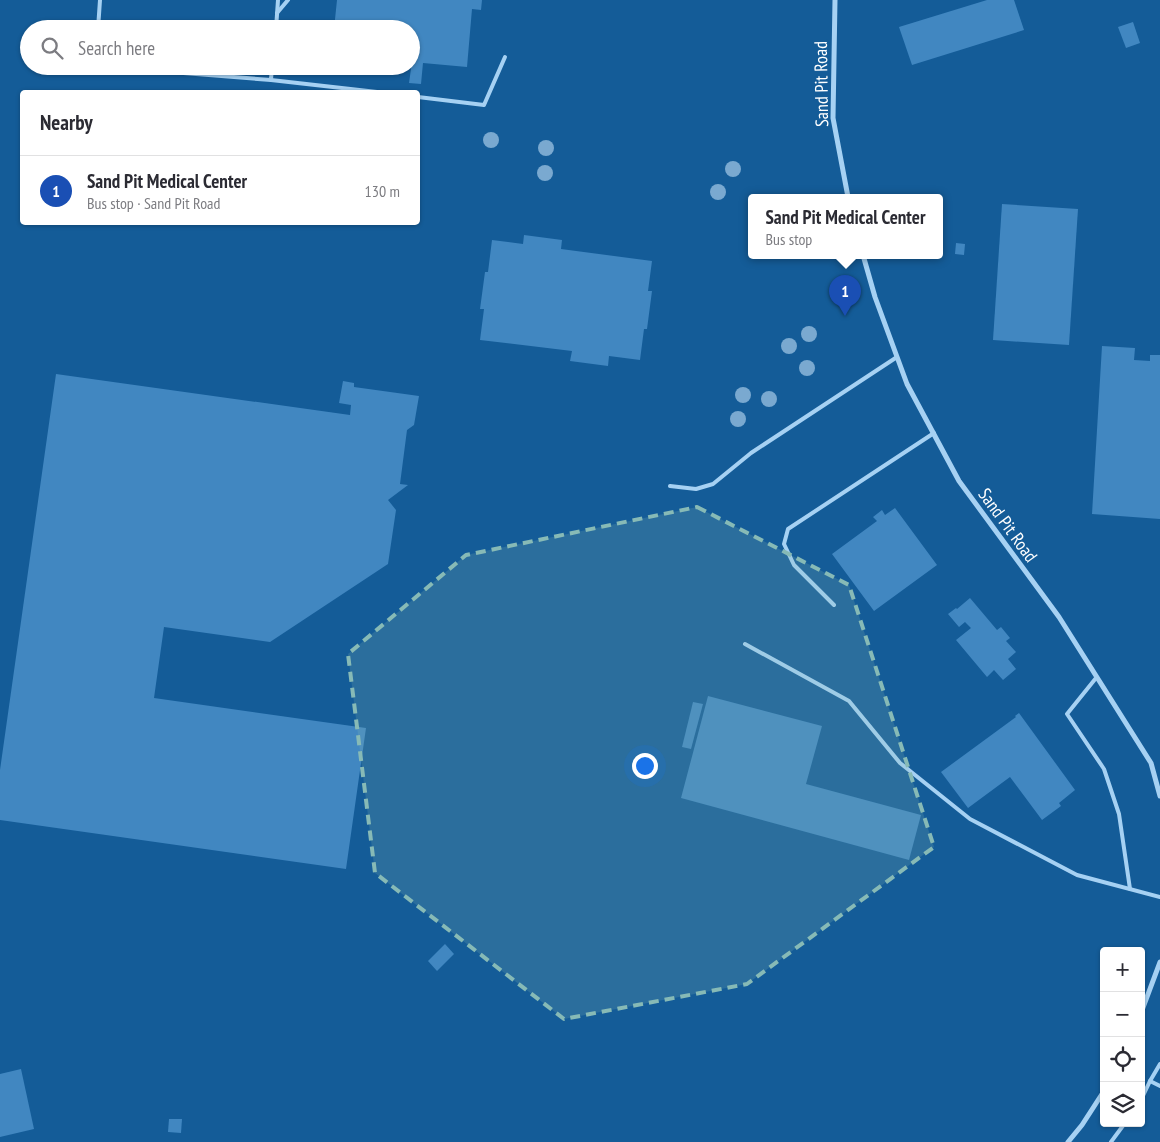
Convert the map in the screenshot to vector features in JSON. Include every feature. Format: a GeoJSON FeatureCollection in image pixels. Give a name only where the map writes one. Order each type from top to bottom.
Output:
{"type":"FeatureCollection","features":[{"type":"Feature","properties":{"kind":"street","name":"Sand Pit Road"},"geometry":{"type":"LineString","coordinates":[[835,0],[832,118],[847,194]]}},
{"type":"Feature","properties":{"kind":"street","name":"Sand Pit Road"},"geometry":{"type":"LineString","coordinates":[[864,259],[874,297],[907,384],[959,481],[1059,618],[1151,763],[1160,796]]}},
{"type":"Feature","properties":{"kind":"street"},"geometry":{"type":"LineString","coordinates":[[1145,1002],[1160,962]]}},
{"type":"Feature","properties":{"kind":"street"},"geometry":{"type":"LineString","coordinates":[[1068,1142],[1082,1125],[1100,1096]]}},
{"type":"Feature","properties":{"kind":"lane"},"geometry":{"type":"LineString","coordinates":[[99,20],[100,0]]}},
{"type":"Feature","properties":{"kind":"lane"},"geometry":{"type":"LineString","coordinates":[[277,20],[278,0]]}},
{"type":"Feature","properties":{"kind":"lane"},"geometry":{"type":"LineString","coordinates":[[277,13],[288,0]]}},
{"type":"Feature","properties":{"kind":"lane"},"geometry":{"type":"LineString","coordinates":[[420,97],[484,105],[505,57]]}},
{"type":"Feature","properties":{"kind":"lane"},"geometry":{"type":"LineString","coordinates":[[208,75],[359,90]]}},
{"type":"Feature","properties":{"kind":"lane"},"geometry":{"type":"LineString","coordinates":[[271,75],[271,80]]}},
{"type":"Feature","properties":{"kind":"lane"},"geometry":{"type":"LineString","coordinates":[[670,486],[696,489],[713,484],[750,453],[897,357]]}},
{"type":"Feature","properties":{"kind":"lane"},"geometry":{"type":"LineString","coordinates":[[834,604],[794,565],[784,544],[788,529],[934,433]]}},
{"type":"Feature","properties":{"kind":"lane"},"geometry":{"type":"LineString","coordinates":[[745,644],[849,701],[900,763],[970,819],[1077,875],[1160,897]]}},
{"type":"Feature","properties":{"kind":"lane"},"geometry":{"type":"LineString","coordinates":[[1096,678],[1067,714],[1104,769],[1119,814],[1130,889]]}},
{"type":"Feature","properties":{"kind":"lane"},"geometry":{"type":"LineString","coordinates":[[1145,1092],[1160,1064]]}},
{"type":"Feature","properties":{"kind":"lane"},"geometry":{"type":"LineString","coordinates":[[1150,1081],[1160,1086]]}},
{"type":"Feature","properties":{"kind":"lane"},"geometry":{"type":"LineString","coordinates":[[1111,1142],[1122,1127]]}},
{"type":"Feature","properties":{"kind":"highlighted area"},"geometry":{"type":"Polygon","coordinates":[[[697,507],[849,585],[934,847],[747,984],[564,1019],[375,873],[348,654],[466,555],[697,507]]]}},
{"type":"Feature","properties":{"kind":"building"},"geometry":{"type":"Polygon","coordinates":[[[337,0],[482,0],[481,10],[472,9],[467,67],[423,63],[421,84],[409,83],[410,75],[420,75],[420,20],[335,20],[337,0]]]}},
{"type":"Feature","properties":{"kind":"building"},"geometry":{"type":"Polygon","coordinates":[[[987,0],[1014,0],[1024,30],[912,65],[899,27],[987,0]]]}},
{"type":"Feature","properties":{"kind":"building"},"geometry":{"type":"Polygon","coordinates":[[[1133,22],[1140,43],[1126,48],[1118,27],[1133,22]]]}},
{"type":"Feature","properties":{"kind":"building"},"geometry":{"type":"Polygon","coordinates":[[[1002,204],[1078,209],[1069,345],[993,340],[1002,204]]]}},
{"type":"Feature","properties":{"kind":"building"},"geometry":{"type":"Polygon","coordinates":[[[524,235],[562,240],[561,249],[652,261],[648,291],[652,291],[647,329],[644,329],[640,360],[609,356],[608,366],[570,361],[572,351],[480,340],[484,309],[480,309],[485,272],[488,272],[492,240],[523,244],[524,235]]]}},
{"type":"Feature","properties":{"kind":"building"},"geometry":{"type":"Polygon","coordinates":[[[956,243],[965,244],[964,255],[955,254],[956,243]]]}},
{"type":"Feature","properties":{"kind":"building"},"geometry":{"type":"Polygon","coordinates":[[[1102,346],[1135,348],[1134,360],[1150,361],[1150,355],[1160,355],[1160,519],[1092,514],[1102,346]]]}},
{"type":"Feature","properties":{"kind":"building"},"geometry":{"type":"Polygon","coordinates":[[[56,374],[350,415],[351,405],[339,403],[343,381],[354,383],[354,387],[419,396],[414,425],[407,430],[400,484],[408,485],[388,500],[396,510],[388,564],[270,642],[164,627],[154,698],[366,728],[346,869],[0,820],[0,770],[56,374]]]}},
{"type":"Feature","properties":{"kind":"building"},"geometry":{"type":"Polygon","coordinates":[[[895,508],[937,565],[874,611],[832,554],[877,521],[873,517],[882,510],[885,515],[895,508]]]}},
{"type":"Feature","properties":{"kind":"building"},"geometry":{"type":"Polygon","coordinates":[[[970,598],[997,630],[1001,627],[1010,638],[1006,641],[1016,652],[1008,659],[1016,669],[1003,680],[994,670],[987,677],[956,640],[971,628],[965,622],[959,627],[948,614],[970,598]]]}},
{"type":"Feature","properties":{"kind":"building"},"geometry":{"type":"Polygon","coordinates":[[[708,696],[822,726],[806,784],[921,815],[909,860],[681,798],[708,696]]]}},
{"type":"Feature","properties":{"kind":"building"},"geometry":{"type":"Polygon","coordinates":[[[693,702],[703,704],[691,749],[682,747],[693,702]]]}},
{"type":"Feature","properties":{"kind":"building"},"geometry":{"type":"Polygon","coordinates":[[[1019,713],[1075,790],[1059,803],[1061,806],[1042,820],[1010,777],[968,808],[941,772],[1019,713]]]}},
{"type":"Feature","properties":{"kind":"building"},"geometry":{"type":"Polygon","coordinates":[[[445,944],[454,954],[437,971],[428,961],[445,944]]]}},
{"type":"Feature","properties":{"kind":"building"},"geometry":{"type":"Polygon","coordinates":[[[21,1069],[34,1129],[0,1137],[0,1074],[21,1069]]]}},
{"type":"Feature","properties":{"kind":"building"},"geometry":{"type":"Polygon","coordinates":[[[169,1119],[182,1119],[181,1133],[168,1132],[169,1119]]]}},
{"type":"Feature","properties":{"kind":"place","name":"Sand Pit Medical Center"},"geometry":{"type":"Point","coordinates":[845,316]}}]}
